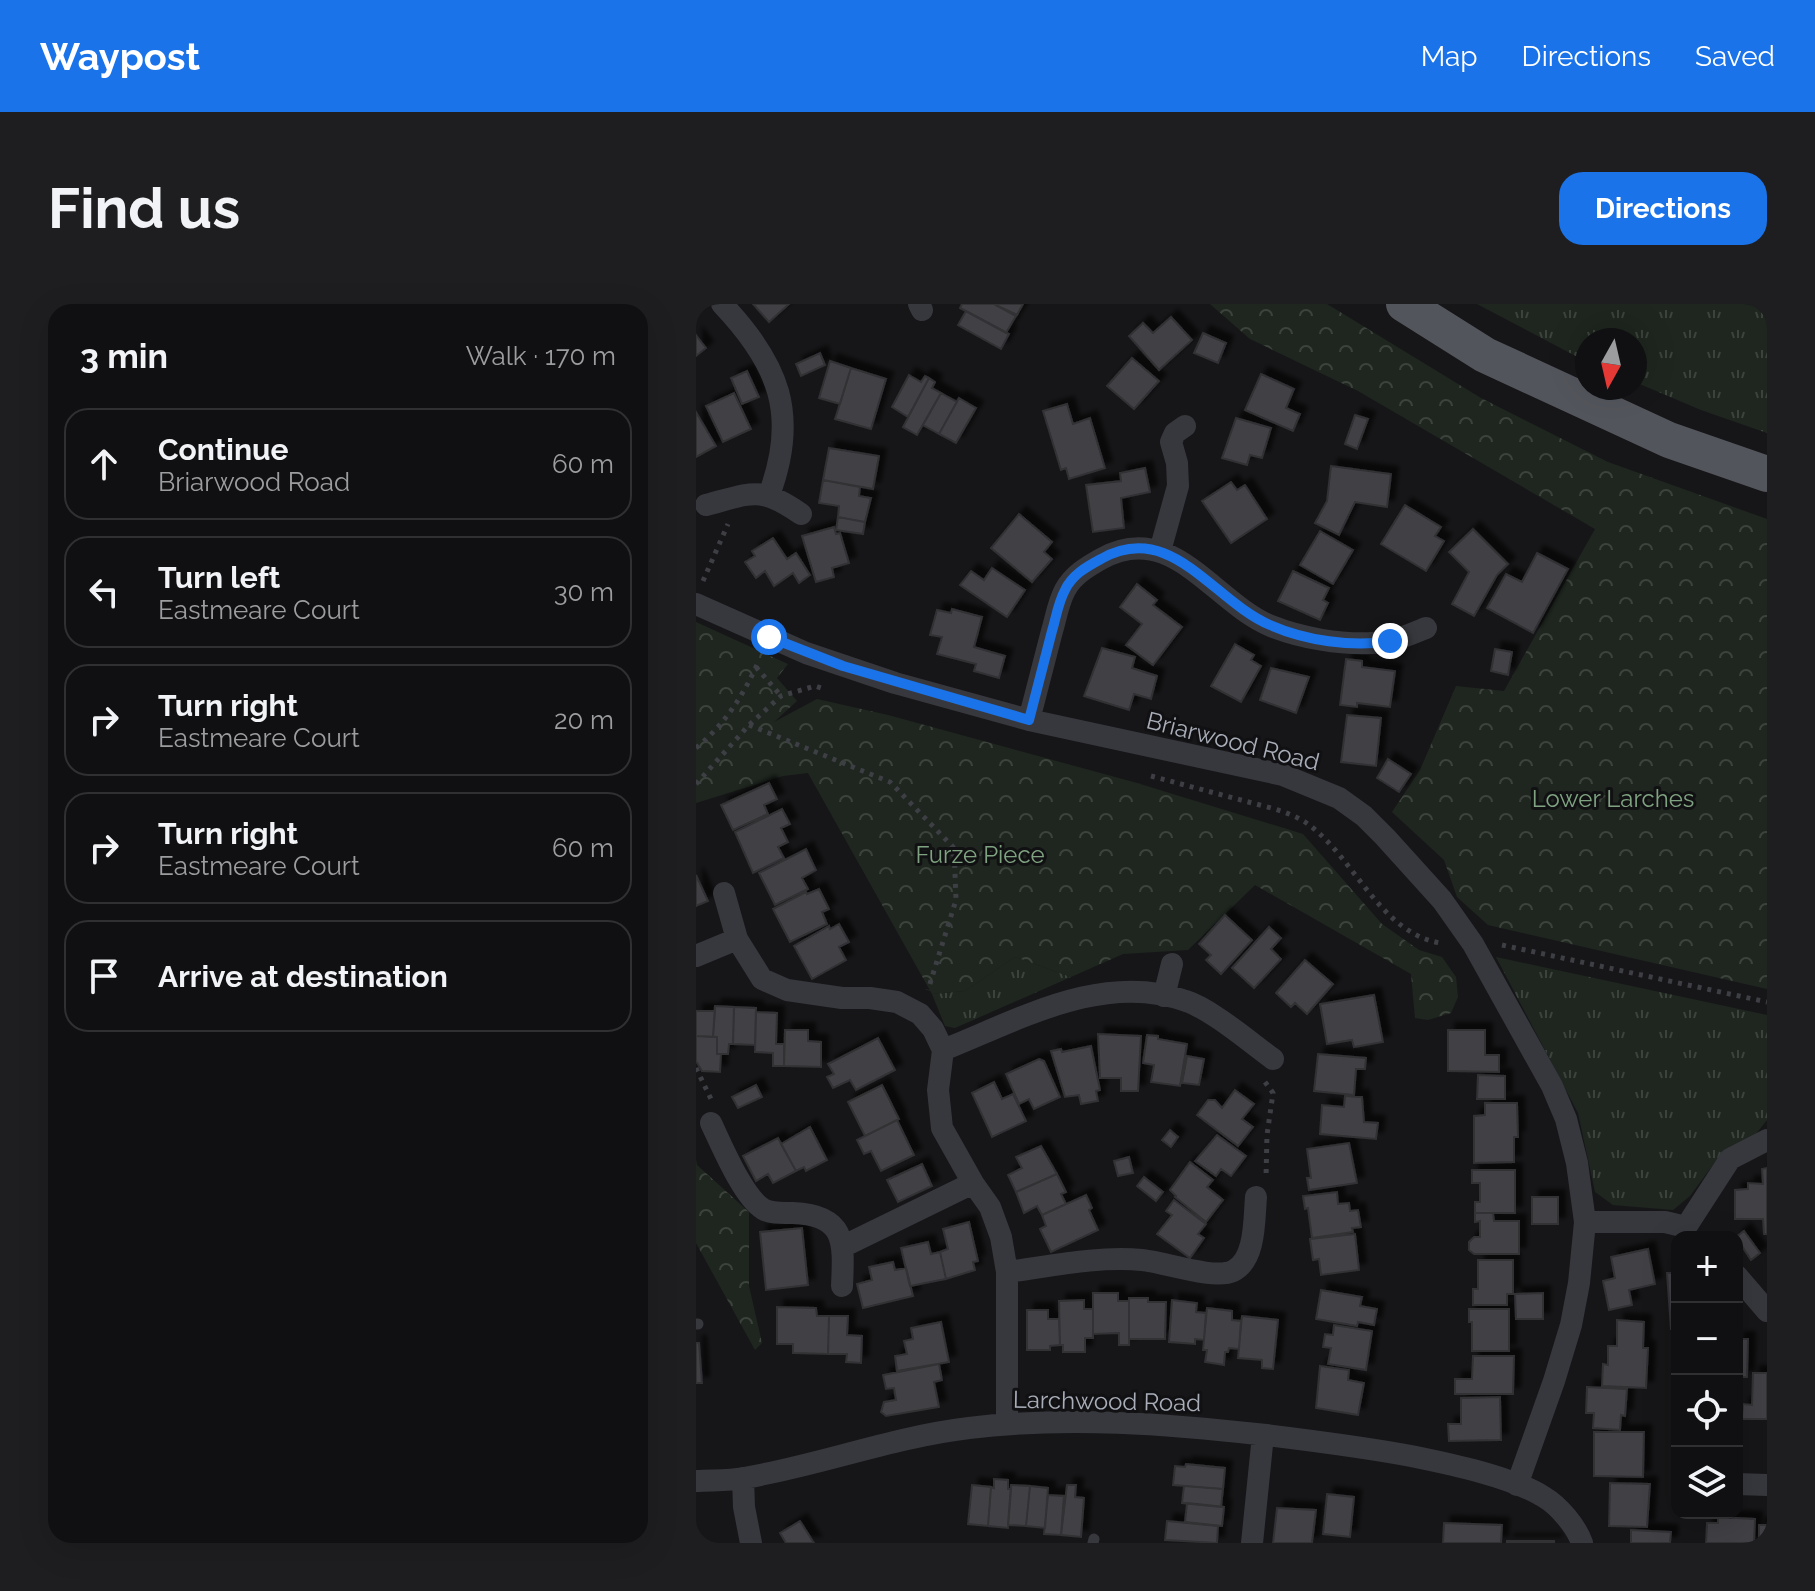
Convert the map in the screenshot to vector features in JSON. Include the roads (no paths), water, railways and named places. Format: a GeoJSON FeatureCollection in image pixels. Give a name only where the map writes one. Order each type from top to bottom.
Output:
{"type":"FeatureCollection","features":[{"type":"Feature","properties":{"kind":"main road"},"geometry":{"type":"LineString","coordinates":[[1404,304],[1485,355],[1669,440],[1767,474]]}},
{"type":"Feature","properties":{"kind":"street"},"geometry":{"type":"LineString","coordinates":[[722,304],[752,340],[783,408],[782,449],[769,495]]}},
{"type":"Feature","properties":{"kind":"street"},"geometry":{"type":"LineString","coordinates":[[1160,551],[1178,486],[1177,463],[1171,442],[1175,433],[1185,426]]}},
{"type":"Feature","properties":{"kind":"street"},"geometry":{"type":"LineString","coordinates":[[716,503],[753,494],[769,495],[801,514]]}},
{"type":"Feature","properties":{"kind":"street"},"geometry":{"type":"LineString","coordinates":[[1029,720],[1060,604],[1072,579],[1085,567],[1107,555],[1139,548],[1160,551],[1182,561],[1249,614],[1293,633],[1374,644],[1426,628]]}},
{"type":"Feature","properties":{"kind":"street","name":"Briarwood Road"},"geometry":{"type":"LineString","coordinates":[[699,594],[769,637],[843,666],[1029,720],[1283,775],[1339,798],[1364,816],[1385,837],[1442,900],[1473,944],[1552,1086],[1566,1119],[1577,1163],[1585,1222],[1579,1283],[1571,1325],[1517,1485]]}},
{"type":"Feature","properties":{"kind":"street"},"geometry":{"type":"LineString","coordinates":[[724,893],[737,939],[762,979],[787,990],[897,1002],[920,1014],[933,1029],[943,1050],[938,1090],[942,1128],[990,1207],[1001,1237],[1007,1272],[1007,1424]]}},
{"type":"Feature","properties":{"kind":"street"},"geometry":{"type":"LineString","coordinates":[[696,956],[737,939]]}},
{"type":"Feature","properties":{"kind":"street"},"geometry":{"type":"LineString","coordinates":[[1164,996],[1172,964]]}},
{"type":"Feature","properties":{"kind":"street"},"geometry":{"type":"LineString","coordinates":[[943,1050],[1046,1008],[1101,992],[1143,992],[1187,1001],[1273,1059]]}},
{"type":"Feature","properties":{"kind":"street"},"geometry":{"type":"LineString","coordinates":[[714,1117],[737,1176],[760,1207],[770,1212],[814,1214],[829,1221],[844,1246],[842,1286]]}},
{"type":"Feature","properties":{"kind":"street"},"geometry":{"type":"LineString","coordinates":[[1695,1231],[1730,1159],[1767,1140]]}},
{"type":"Feature","properties":{"kind":"street"},"geometry":{"type":"LineString","coordinates":[[844,1246],[973,1183]]}},
{"type":"Feature","properties":{"kind":"street"},"geometry":{"type":"LineString","coordinates":[[1007,1272],[1104,1259],[1144,1260],[1232,1272],[1244,1262],[1250,1248],[1256,1197]]}},
{"type":"Feature","properties":{"kind":"street"},"geometry":{"type":"LineString","coordinates":[[1585,1222],[1665,1222],[1692,1231]]}},
{"type":"Feature","properties":{"kind":"street"},"geometry":{"type":"LineString","coordinates":[[1743,1283],[1767,1311]]}},
{"type":"Feature","properties":{"kind":"street","name":"Larchwood Road"},"geometry":{"type":"LineString","coordinates":[[696,1481],[743,1478],[871,1449],[916,1435],[1007,1424],[1119,1422],[1263,1435],[1385,1451],[1453,1464],[1545,1497],[1564,1515],[1582,1543]]}},
{"type":"Feature","properties":{"kind":"street"},"geometry":{"type":"LineString","coordinates":[[1252,1543],[1263,1435]]}},
{"type":"Feature","properties":{"kind":"street"},"geometry":{"type":"LineString","coordinates":[[743,1478],[744,1507],[751,1543]]}},
{"type":"Feature","properties":{"kind":"street"},"geometry":{"type":"LineString","coordinates":[[1743,1484],[1767,1485]]}},
{"type":"Feature","properties":{"kind":"park label","name":"Lower Larches"},"geometry":{"type":"Point","coordinates":[1613,798]}},
{"type":"Feature","properties":{"kind":"park label","name":"Furze Piece"},"geometry":{"type":"Point","coordinates":[980,854]}}]}
